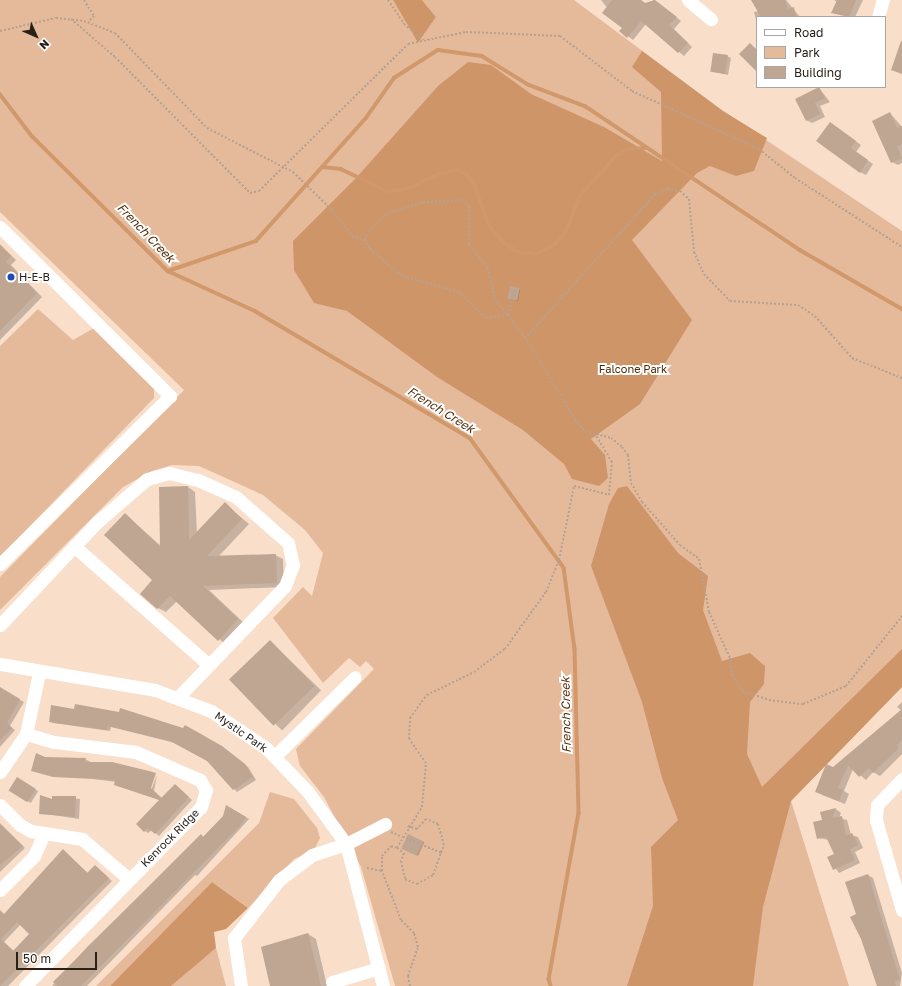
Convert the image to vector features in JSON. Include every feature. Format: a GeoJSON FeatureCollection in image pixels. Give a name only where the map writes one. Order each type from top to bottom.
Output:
{"type":"FeatureCollection","features":[{"type":"Feature","properties":{"kind":"street"},"geometry":{"type":"LineString","coordinates":[[688,0],[711,20]]}},
{"type":"Feature","properties":{"kind":"street"},"geometry":{"type":"LineString","coordinates":[[878,16],[883,0]]}},
{"type":"Feature","properties":{"kind":"street"},"geometry":{"type":"LineString","coordinates":[[0,227],[170,396],[0,564]]}},
{"type":"Feature","properties":{"kind":"street"},"geometry":{"type":"LineString","coordinates":[[0,625],[74,546],[147,479],[168,473],[198,480],[236,497],[288,543],[293,565],[285,586],[178,697]]}},
{"type":"Feature","properties":{"kind":"street"},"geometry":{"type":"LineString","coordinates":[[74,546],[209,665]]}},
{"type":"Feature","properties":{"kind":"street","name":"Mystic Park"},"geometry":{"type":"LineString","coordinates":[[0,664],[39,673],[123,682],[178,697],[217,714],[275,756],[308,792],[346,844],[383,986]]}},
{"type":"Feature","properties":{"kind":"street"},"geometry":{"type":"LineString","coordinates":[[0,772],[26,734],[39,673]]}},
{"type":"Feature","properties":{"kind":"street"},"geometry":{"type":"LineString","coordinates":[[275,756],[355,677]]}},
{"type":"Feature","properties":{"kind":"street","name":"Kenrock Ridge"},"geometry":{"type":"LineString","coordinates":[[24,986],[201,807],[206,796],[204,785],[168,763],[136,752],[54,742],[26,734]]}},
{"type":"Feature","properties":{"kind":"street"},"geometry":{"type":"LineString","coordinates":[[902,779],[877,805],[876,820],[902,910]]}},
{"type":"Feature","properties":{"kind":"street"},"geometry":{"type":"LineString","coordinates":[[0,805],[20,825],[44,834],[82,839],[129,879]]}},
{"type":"Feature","properties":{"kind":"street"},"geometry":{"type":"LineString","coordinates":[[241,986],[234,938],[241,925],[279,880],[312,855],[346,844],[385,824]]}},
{"type":"Feature","properties":{"kind":"street"},"geometry":{"type":"LineString","coordinates":[[0,890],[34,856],[44,834]]}},
{"type":"Feature","properties":{"kind":"street"},"geometry":{"type":"LineString","coordinates":[[332,982],[379,968]]}},
{"type":"Feature","properties":{"kind":"path"},"geometry":{"type":"LineString","coordinates":[[84,0],[94,16],[88,22]]}},
{"type":"Feature","properties":{"kind":"path"},"geometry":{"type":"LineString","coordinates":[[388,0],[404,24],[423,40]]}},
{"type":"Feature","properties":{"kind":"path"},"geometry":{"type":"LineString","coordinates":[[71,19],[115,56],[250,193],[259,191],[408,44],[466,32],[560,36],[632,91],[759,149],[794,178],[902,246]]}},
{"type":"Feature","properties":{"kind":"path"},"geometry":{"type":"LineString","coordinates":[[0,31],[37,20],[71,19],[88,22],[115,32],[207,128],[284,166],[332,210],[352,236],[365,240],[370,248],[402,276],[459,292],[486,318],[508,316]]}},
{"type":"Feature","properties":{"kind":"path"},"geometry":{"type":"LineString","coordinates":[[525,338],[655,194],[667,189],[680,191],[689,199],[694,252],[704,274],[730,301],[798,305],[815,316],[852,358],[902,378]]}},
{"type":"Feature","properties":{"kind":"path"},"geometry":{"type":"LineString","coordinates":[[365,240],[368,232],[388,213],[423,202],[462,200],[469,206],[469,244],[488,268],[495,299],[525,338],[575,420],[595,435],[612,462],[609,495],[574,486],[559,560],[546,592],[504,649],[474,672],[427,695],[410,718],[409,739],[426,763],[422,807],[407,826],[397,848]]}},
{"type":"Feature","properties":{"kind":"path"},"geometry":{"type":"LineString","coordinates":[[508,316],[515,289]]}},
{"type":"Feature","properties":{"kind":"path"},"geometry":{"type":"LineString","coordinates":[[595,435],[611,438],[622,447],[628,455],[631,483],[642,502],[680,545],[699,559],[709,612],[730,658],[732,675],[742,691],[769,700],[803,704],[846,686],[902,616]]}},
{"type":"Feature","properties":{"kind":"path"},"geometry":{"type":"LineString","coordinates":[[407,826],[417,830],[426,819],[438,824],[442,853],[433,875],[417,884],[405,880],[401,861],[404,853],[391,846],[382,856],[382,871],[401,920],[414,933],[418,947],[408,976],[410,986]]}},
{"type":"Feature","properties":{"kind":"path"},"geometry":{"type":"LineString","coordinates":[[385,824],[402,837],[442,853]]}},
{"type":"Feature","properties":{"kind":"path"},"geometry":{"type":"LineString","coordinates":[[367,868],[382,871]]}},
{"type":"Feature","properties":{"kind":"green space","name":"Falcone Park"},"geometry":{"type":"Polygon","coordinates":[[[0,0],[393,0],[418,43],[436,17],[422,0],[574,0],[723,111],[902,231],[902,687],[791,801],[849,986],[395,986],[361,867],[324,797],[300,766],[296,749],[374,669],[366,661],[360,667],[349,658],[323,683],[273,618],[303,587],[312,596],[323,553],[305,530],[263,495],[199,466],[172,465],[152,471],[123,487],[0,610],[0,577],[184,390],[0,212],[0,0]]]}},
{"type":"Feature","properties":{"kind":"green space"},"geometry":{"type":"Polygon","coordinates":[[[393,0],[422,0],[436,17],[418,43],[393,0]]]}},
{"type":"Feature","properties":{"kind":"green space"},"geometry":{"type":"Polygon","coordinates":[[[642,51],[723,111],[767,138],[754,171],[736,176],[710,166],[697,173],[632,240],[692,320],[640,404],[591,439],[605,455],[608,478],[599,486],[572,479],[564,464],[523,430],[437,377],[347,311],[314,303],[294,270],[293,241],[356,178],[438,86],[468,62],[491,65],[531,94],[604,127],[662,161],[661,92],[632,67],[642,51]]]}},
{"type":"Feature","properties":{"kind":"green space"},"geometry":{"type":"Polygon","coordinates":[[[38,309],[73,340],[94,328],[154,388],[154,398],[0,557],[0,346],[38,309]]]}},
{"type":"Feature","properties":{"kind":"green space"},"geometry":{"type":"Polygon","coordinates":[[[627,486],[678,553],[708,576],[703,610],[722,661],[750,653],[765,666],[764,684],[750,702],[747,754],[762,787],[902,649],[902,687],[791,801],[763,907],[753,986],[627,986],[653,906],[651,847],[678,820],[662,778],[642,702],[591,566],[609,504],[618,488],[627,486]]]}},
{"type":"Feature","properties":{"kind":"green space"},"geometry":{"type":"Polygon","coordinates":[[[270,792],[294,799],[317,828],[320,838],[314,850],[294,859],[248,908],[212,882],[110,986],[96,986],[259,823],[270,792]]]}},
{"type":"Feature","properties":{"kind":"green space"},"geometry":{"type":"Polygon","coordinates":[[[212,882],[248,908],[226,929],[214,932],[216,948],[171,986],[110,986],[212,882]]]}},
{"type":"Feature","properties":{"kind":"green space"},"geometry":{"type":"Polygon","coordinates":[[[216,948],[226,986],[171,986],[196,964],[216,948]]]}},
{"type":"Feature","properties":{"kind":"building"},"geometry":{"type":"Polygon","coordinates":[[[612,0],[641,0],[645,3],[655,0],[677,17],[669,25],[688,43],[678,53],[641,21],[627,38],[619,31],[622,28],[602,13],[612,0]]]}},
{"type":"Feature","properties":{"kind":"building"},"geometry":{"type":"Polygon","coordinates":[[[751,0],[785,0],[788,9],[794,7],[796,16],[760,16],[751,0]]]}},
{"type":"Feature","properties":{"kind":"building"},"geometry":{"type":"Polygon","coordinates":[[[837,0],[856,0],[849,16],[831,13],[837,0]]]}},
{"type":"Feature","properties":{"kind":"building"},"geometry":{"type":"Polygon","coordinates":[[[901,41],[902,42],[902,74],[891,70],[901,41]]]}},
{"type":"Feature","properties":{"kind":"building"},"geometry":{"type":"Polygon","coordinates":[[[750,43],[756,49],[756,71],[739,54],[750,43]]]}},
{"type":"Feature","properties":{"kind":"building"},"geometry":{"type":"Polygon","coordinates":[[[713,53],[728,55],[725,74],[710,72],[713,53]]]}},
{"type":"Feature","properties":{"kind":"building"},"geometry":{"type":"Polygon","coordinates":[[[817,88],[820,88],[825,98],[815,103],[820,114],[806,121],[795,99],[817,88]]]}},
{"type":"Feature","properties":{"kind":"building"},"geometry":{"type":"Polygon","coordinates":[[[890,112],[897,128],[902,126],[902,144],[897,146],[902,158],[891,163],[872,121],[890,112]]]}},
{"type":"Feature","properties":{"kind":"building"},"geometry":{"type":"Polygon","coordinates":[[[830,122],[856,141],[851,148],[868,160],[860,173],[816,141],[830,122]]]}},
{"type":"Feature","properties":{"kind":"building","name":"H-E-B"},"geometry":{"type":"Polygon","coordinates":[[[0,245],[11,256],[6,262],[37,293],[0,331],[0,245]]]}},
{"type":"Feature","properties":{"kind":"building"},"geometry":{"type":"Polygon","coordinates":[[[510,286],[520,288],[517,301],[508,299],[510,286]]]}},
{"type":"Feature","properties":{"kind":"building"},"geometry":{"type":"Polygon","coordinates":[[[188,486],[189,540],[225,502],[242,519],[207,556],[276,554],[277,583],[203,586],[238,619],[218,641],[170,596],[157,609],[140,594],[152,580],[104,535],[125,513],[160,547],[159,487],[188,486]]]}},
{"type":"Feature","properties":{"kind":"building"},"geometry":{"type":"Polygon","coordinates":[[[270,640],[314,686],[273,726],[229,680],[270,640]]]}},
{"type":"Feature","properties":{"kind":"building"},"geometry":{"type":"Polygon","coordinates":[[[0,687],[20,699],[7,723],[12,728],[0,740],[0,687]]]}},
{"type":"Feature","properties":{"kind":"building"},"geometry":{"type":"Polygon","coordinates":[[[75,704],[119,712],[120,708],[183,728],[185,725],[222,746],[245,764],[253,777],[233,790],[207,761],[170,741],[108,726],[107,730],[49,722],[51,705],[74,709],[75,704]]]}},
{"type":"Feature","properties":{"kind":"building"},"geometry":{"type":"Polygon","coordinates":[[[902,709],[902,740],[897,745],[899,748],[873,773],[869,768],[859,777],[848,765],[838,788],[843,790],[839,801],[815,792],[826,764],[833,767],[902,709]]]}},
{"type":"Feature","properties":{"kind":"building"},"geometry":{"type":"Polygon","coordinates":[[[36,753],[45,757],[86,758],[85,762],[112,762],[156,773],[151,788],[161,798],[175,784],[189,797],[155,834],[148,828],[144,832],[136,824],[159,800],[114,785],[115,780],[53,777],[31,771],[36,753]]]}},
{"type":"Feature","properties":{"kind":"building"},"geometry":{"type":"Polygon","coordinates":[[[17,777],[36,789],[27,802],[9,791],[17,777]]]}},
{"type":"Feature","properties":{"kind":"building"},"geometry":{"type":"Polygon","coordinates":[[[40,795],[52,799],[52,796],[76,796],[75,817],[39,814],[40,795]]]}},
{"type":"Feature","properties":{"kind":"building"},"geometry":{"type":"Polygon","coordinates":[[[226,805],[246,817],[241,825],[81,986],[57,986],[53,982],[201,834],[203,837],[223,816],[226,805]]]}},
{"type":"Feature","properties":{"kind":"building"},"geometry":{"type":"Polygon","coordinates":[[[836,808],[832,818],[842,816],[846,836],[852,833],[858,845],[850,849],[855,860],[833,870],[827,857],[834,854],[826,837],[817,839],[813,822],[822,820],[820,812],[836,808]]]}},
{"type":"Feature","properties":{"kind":"building"},"geometry":{"type":"Polygon","coordinates":[[[0,824],[23,846],[0,865],[0,824]]]}},
{"type":"Feature","properties":{"kind":"building"},"geometry":{"type":"Polygon","coordinates":[[[408,834],[423,841],[417,856],[401,849],[408,834]]]}},
{"type":"Feature","properties":{"kind":"building"},"geometry":{"type":"Polygon","coordinates":[[[63,849],[87,873],[95,865],[109,878],[0,986],[0,910],[4,914],[63,849]],[[17,922],[1,939],[13,951],[29,934],[17,922]]]}},
{"type":"Feature","properties":{"kind":"building"},"geometry":{"type":"Polygon","coordinates":[[[868,874],[900,980],[895,981],[896,986],[877,986],[861,939],[850,917],[856,914],[845,882],[868,874]]]}},
{"type":"Feature","properties":{"kind":"building"},"geometry":{"type":"Polygon","coordinates":[[[308,933],[321,986],[270,986],[261,947],[308,933]]]}},
{"type":"Feature","properties":{"kind":"waterway"},"geometry":{"type":"LineString","coordinates":[[168,271],[256,241],[366,118],[394,78],[438,50],[482,56],[529,85],[585,106],[800,250],[902,309]]}},
{"type":"Feature","properties":{"kind":"waterway","name":"French Creek"},"geometry":{"type":"LineString","coordinates":[[0,94],[32,136],[168,271],[255,311],[470,438],[564,568],[575,649],[579,813],[549,979],[551,986]]}},
{"type":"Feature","properties":{"kind":"waterway"},"geometry":{"type":"LineString","coordinates":[[322,167],[341,169],[387,191],[404,190],[441,173],[458,170],[468,175],[475,185],[489,225],[504,243],[519,252],[536,254],[552,247],[564,235],[580,196],[616,156],[629,149],[646,148]]}},
{"type":"Feature","properties":{"kind":"place","name":"H-E-B"},"geometry":{"type":"Point","coordinates":[11,277]}}]}
